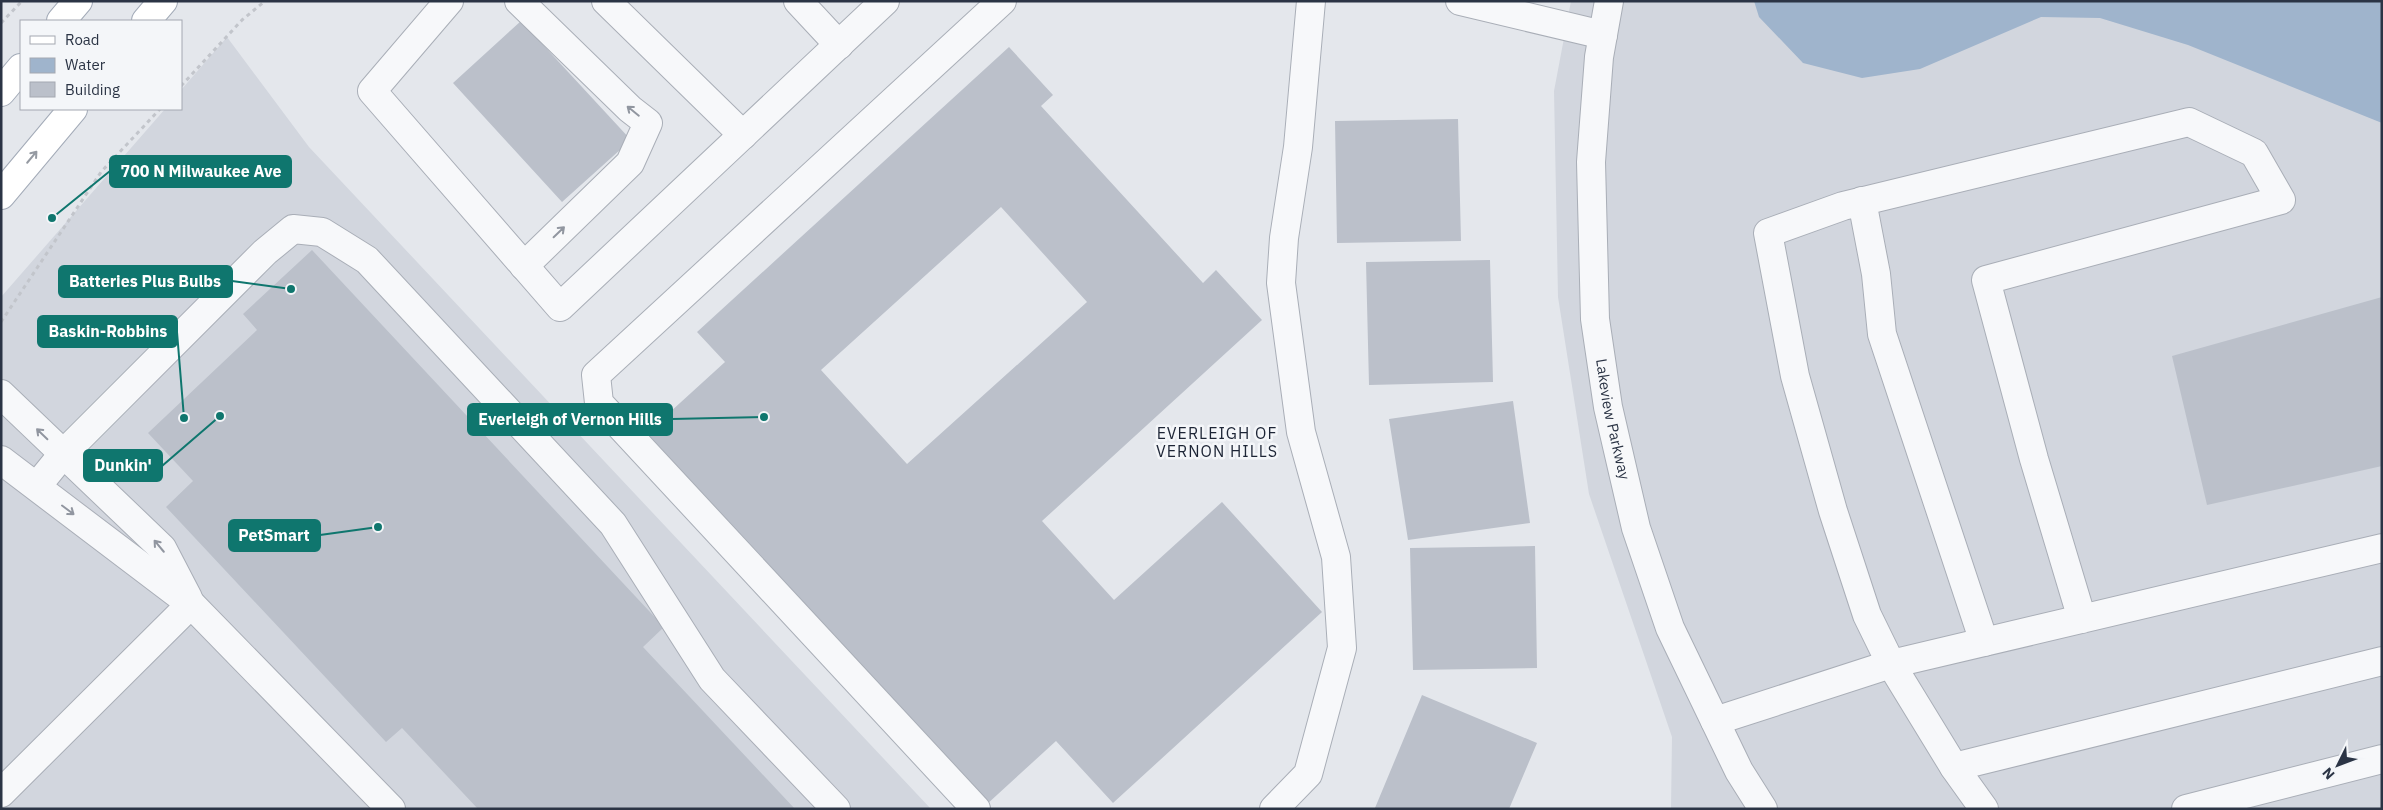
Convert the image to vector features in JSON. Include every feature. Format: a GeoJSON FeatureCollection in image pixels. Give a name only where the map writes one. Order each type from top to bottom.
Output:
{"type":"FeatureCollection","features":[{"type":"Feature","properties":{"kind":"main road"},"geometry":{"type":"LineString","coordinates":[[62,20],[78,1]]}},
{"type":"Feature","properties":{"kind":"main road"},"geometry":{"type":"LineString","coordinates":[[147,20],[163,1]]}},
{"type":"Feature","properties":{"kind":"main road"},"geometry":{"type":"LineString","coordinates":[[1,92],[20,69]]}},
{"type":"Feature","properties":{"kind":"main road"},"geometry":{"type":"LineString","coordinates":[[1,195],[72,110]]}},
{"type":"Feature","properties":{"kind":"street"},"geometry":{"type":"LineString","coordinates":[[450,1],[372,91],[560,307],[885,1]]}},
{"type":"Feature","properties":{"kind":"street"},"geometry":{"type":"LineString","coordinates":[[520,1],[630,109],[648,123],[630,163],[524,266]]}},
{"type":"Feature","properties":{"kind":"street"},"geometry":{"type":"LineString","coordinates":[[606,1],[743,135]]}},
{"type":"Feature","properties":{"kind":"street"},"geometry":{"type":"LineString","coordinates":[[798,1],[839,45]]}},
{"type":"Feature","properties":{"kind":"street"},"geometry":{"type":"LineString","coordinates":[[976,809],[599,403],[596,375],[1002,1]]}},
{"type":"Feature","properties":{"kind":"street"},"geometry":{"type":"LineString","coordinates":[[1274,809],[1308,774],[1342,648],[1336,557],[1301,432],[1281,283],[1284,238],[1298,147],[1311,1]]}},
{"type":"Feature","properties":{"kind":"street"},"geometry":{"type":"LineString","coordinates":[[1460,1],[1603,35]]}},
{"type":"Feature","properties":{"kind":"street","name":"Lakeview Parkway"},"geometry":{"type":"LineString","coordinates":[[1609,1],[1603,35],[1591,162],[1595,319],[1608,407],[1639,537],[1670,628],[1739,772],[1763,809]]}},
{"type":"Feature","properties":{"kind":"street"},"geometry":{"type":"LineString","coordinates":[[1984,809],[1954,767],[1890,664],[1867,615],[1833,511],[1796,376],[1768,233],[1843,206],[2189,122],[2254,153],[2281,200],[1986,280],[2034,459],[2082,619]]}},
{"type":"Feature","properties":{"kind":"street"},"geometry":{"type":"LineString","coordinates":[[1862,201],[1876,274],[1882,334],[1984,642]]}},
{"type":"Feature","properties":{"kind":"street"},"geometry":{"type":"LineString","coordinates":[[37,486],[63,454],[264,252],[293,229],[322,232],[367,260],[613,524],[712,679],[836,809]]}},
{"type":"Feature","properties":{"kind":"street"},"geometry":{"type":"LineString","coordinates":[[1,394],[162,548],[191,604]]}},
{"type":"Feature","properties":{"kind":"street"},"geometry":{"type":"LineString","coordinates":[[1,460],[191,604],[391,809]]}},
{"type":"Feature","properties":{"kind":"street"},"geometry":{"type":"LineString","coordinates":[[1715,721],[1890,664],[2382,548]]}},
{"type":"Feature","properties":{"kind":"street"},"geometry":{"type":"LineString","coordinates":[[1,794],[191,604]]}},
{"type":"Feature","properties":{"kind":"street"},"geometry":{"type":"LineString","coordinates":[[1954,767],[2382,661]]}},
{"type":"Feature","properties":{"kind":"street"},"geometry":{"type":"LineString","coordinates":[[2186,809],[2382,758]]}},
{"type":"Feature","properties":{"kind":"path"},"geometry":{"type":"LineString","coordinates":[[1,23],[22,1]]}},
{"type":"Feature","properties":{"kind":"path"},"geometry":{"type":"LineString","coordinates":[[182,85],[242,20],[265,1]]}},
{"type":"Feature","properties":{"kind":"path"},"geometry":{"type":"LineString","coordinates":[[1,322],[101,172],[159,110]]}},
{"type":"Feature","properties":{"kind":"shaded area"},"geometry":{"type":"Polygon","coordinates":[[[1571,1],[2382,1],[2382,809],[1671,809],[1672,737],[1589,494],[1558,297],[1554,91],[1571,1]]]}},
{"type":"Feature","properties":{"kind":"shaded area"},"geometry":{"type":"Polygon","coordinates":[[[227,37],[309,147],[931,809],[1,809],[1,297],[164,110],[182,110],[182,89],[227,37]]]}},
{"type":"Feature","properties":{"kind":"water"},"geometry":{"type":"Polygon","coordinates":[[[1754,1],[2382,1],[2382,123],[2188,45],[2100,18],[2041,17],[1920,69],[1862,78],[1803,63],[1759,17],[1754,1]]]}},
{"type":"Feature","properties":{"kind":"building"},"geometry":{"type":"Polygon","coordinates":[[[521,21],[631,140],[562,202],[453,83],[521,21]]]}},
{"type":"Feature","properties":{"kind":"building","name":"EVERLEIGH OF VERNON HILLS"},"geometry":{"type":"Polygon","coordinates":[[[1009,47],[1053,95],[1041,106],[1203,283],[1216,270],[1262,320],[1042,521],[1114,600],[1222,502],[1322,612],[1113,803],[1056,741],[986,805],[647,433],[725,362],[697,332],[1009,47]],[[1001,207],[821,370],[907,464],[1087,302],[1001,207]]]}},
{"type":"Feature","properties":{"kind":"building"},"geometry":{"type":"Polygon","coordinates":[[[1458,119],[1461,241],[1337,243],[1335,121],[1458,119]]]}},
{"type":"Feature","properties":{"kind":"building"},"geometry":{"type":"Polygon","coordinates":[[[312,250],[664,627],[643,647],[795,809],[478,809],[402,728],[386,742],[166,507],[193,481],[148,433],[257,330],[243,314],[312,250]]]}},
{"type":"Feature","properties":{"kind":"building"},"geometry":{"type":"Polygon","coordinates":[[[1490,260],[1493,382],[1369,385],[1366,262],[1490,260]]]}},
{"type":"Feature","properties":{"kind":"building"},"geometry":{"type":"Polygon","coordinates":[[[2382,297],[2382,466],[2207,505],[2172,356],[2382,297]]]}},
{"type":"Feature","properties":{"kind":"building"},"geometry":{"type":"Polygon","coordinates":[[[1513,401],[1530,523],[1408,540],[1389,419],[1513,401]]]}},
{"type":"Feature","properties":{"kind":"building"},"geometry":{"type":"Polygon","coordinates":[[[1535,546],[1537,668],[1413,670],[1410,548],[1535,546]]]}},
{"type":"Feature","properties":{"kind":"building"},"geometry":{"type":"Polygon","coordinates":[[[1422,695],[1537,743],[1509,809],[1375,808],[1422,695]]]}},
{"type":"Feature","properties":{"kind":"place","name":"700 N Milwaukee Ave"},"geometry":{"type":"Point","coordinates":[52,218]}},
{"type":"Feature","properties":{"kind":"place","name":"Batteries Plus Bulbs"},"geometry":{"type":"Point","coordinates":[291,289]}},
{"type":"Feature","properties":{"kind":"place","name":"Dunkin'"},"geometry":{"type":"Point","coordinates":[220,416]}},
{"type":"Feature","properties":{"kind":"place","name":"Everleigh of Vernon Hills"},"geometry":{"type":"Point","coordinates":[764,417]}},
{"type":"Feature","properties":{"kind":"place","name":"Baskin-Robbins"},"geometry":{"type":"Point","coordinates":[184,418]}},
{"type":"Feature","properties":{"kind":"place","name":"PetSmart"},"geometry":{"type":"Point","coordinates":[378,527]}},
{"type":"Feature","properties":{"kind":"district","name":"EVERLEIGH OF VERNON HILLS"},"geometry":{"type":"Point","coordinates":[1217,442]}}]}
